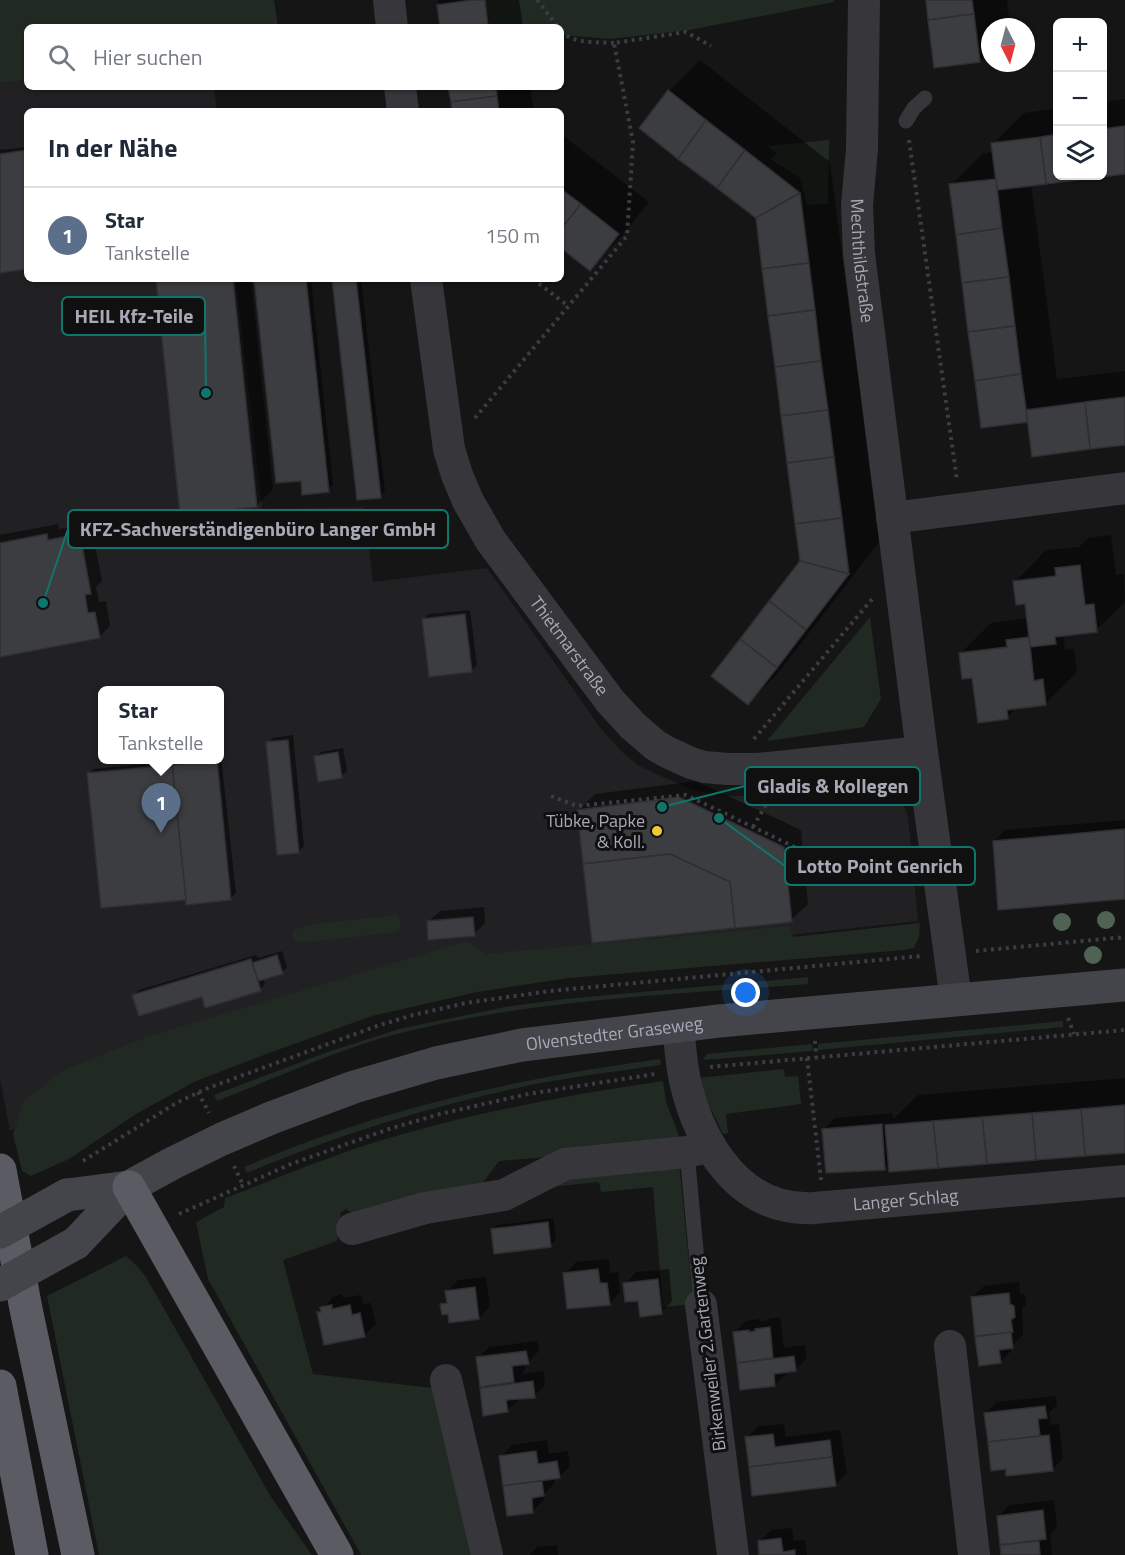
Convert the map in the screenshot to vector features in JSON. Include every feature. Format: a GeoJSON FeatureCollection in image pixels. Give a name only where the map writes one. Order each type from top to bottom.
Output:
{"type":"FeatureCollection","features":[{"type":"Feature","properties":{"kind":"highway"},"geometry":{"type":"LineString","coordinates":[[0,1170],[26,1309],[78,1555]]}},
{"type":"Feature","properties":{"kind":"highway"},"geometry":{"type":"LineString","coordinates":[[129,1187],[337,1555]]}},
{"type":"Feature","properties":{"kind":"highway"},"geometry":{"type":"LineString","coordinates":[[0,1386],[32,1555]]}},
{"type":"Feature","properties":{"kind":"main road","name":"Olvenstedter Graseweg"},"geometry":{"type":"LineString","coordinates":[[129,1187],[222,1139],[354,1087],[436,1063],[522,1045],[719,1021],[1125,985]]}},
{"type":"Feature","properties":{"kind":"main road"},"geometry":{"type":"LineString","coordinates":[[0,1232],[67,1195],[129,1187]]}},
{"type":"Feature","properties":{"kind":"main road"},"geometry":{"type":"LineString","coordinates":[[0,1285],[76,1243],[129,1187]]}},
{"type":"Feature","properties":{"kind":"street"},"geometry":{"type":"LineString","coordinates":[[389,0],[392,24]]}},
{"type":"Feature","properties":{"kind":"street","name":"Mechthildstraße"},"geometry":{"type":"LineString","coordinates":[[864,0],[862,150],[857,189],[859,254],[922,752],[957,1000]]}},
{"type":"Feature","properties":{"kind":"street"},"geometry":{"type":"LineString","coordinates":[[400,90],[403,108]]}},
{"type":"Feature","properties":{"kind":"street","name":"Thietmarstraße"},"geometry":{"type":"LineString","coordinates":[[426,282],[449,449],[468,501],[490,541],[539,608],[621,714],[644,736],[667,752],[704,767],[728,769],[758,769],[922,752]]}},
{"type":"Feature","properties":{"kind":"street"},"geometry":{"type":"LineString","coordinates":[[892,518],[1125,488]]}},
{"type":"Feature","properties":{"kind":"street","name":"Langer Schlag"},"geometry":{"type":"LineString","coordinates":[[678,1026],[683,1070],[699,1149],[752,1193],[778,1205],[797,1209],[1125,1181]]}},
{"type":"Feature","properties":{"kind":"street"},"geometry":{"type":"LineString","coordinates":[[352,1228],[424,1208],[504,1195],[565,1164],[699,1149]]}},
{"type":"Feature","properties":{"kind":"street","name":"Birkenweiler 2.Gartenweg"},"geometry":{"type":"LineString","coordinates":[[701,1305],[733,1555]]}},
{"type":"Feature","properties":{"kind":"street"},"geometry":{"type":"LineString","coordinates":[[950,1346],[974,1555]]}},
{"type":"Feature","properties":{"kind":"street"},"geometry":{"type":"LineString","coordinates":[[446,1380],[487,1555]]}},
{"type":"Feature","properties":{"kind":"lane"},"geometry":{"type":"LineString","coordinates":[[906,121],[914,108],[925,98]]}},
{"type":"Feature","properties":{"kind":"lane","name":"Birkenweiler 2.Gartenweg"},"geometry":{"type":"LineString","coordinates":[[699,1149],[701,1305]]}},
{"type":"Feature","properties":{"kind":"path"},"geometry":{"type":"LineString","coordinates":[[537,0],[556,24]]}},
{"type":"Feature","properties":{"kind":"path"},"geometry":{"type":"LineString","coordinates":[[564,35],[585,42],[615,43],[686,32],[711,46]]}},
{"type":"Feature","properties":{"kind":"path"},"geometry":{"type":"LineString","coordinates":[[449,449],[627,236],[633,142],[615,43]]}},
{"type":"Feature","properties":{"kind":"path"},"geometry":{"type":"LineString","coordinates":[[909,140],[958,490]]}},
{"type":"Feature","properties":{"kind":"path"},"geometry":{"type":"LineString","coordinates":[[537,282],[568,306]]}},
{"type":"Feature","properties":{"kind":"path"},"geometry":{"type":"LineString","coordinates":[[728,769],[898,568]]}},
{"type":"Feature","properties":{"kind":"path"},"geometry":{"type":"LineString","coordinates":[[753,827],[773,793]]}},
{"type":"Feature","properties":{"kind":"path"},"geometry":{"type":"LineString","coordinates":[[551,796],[577,806],[686,795],[799,849]]}},
{"type":"Feature","properties":{"kind":"path"},"geometry":{"type":"LineString","coordinates":[[976,951],[1125,937]]}},
{"type":"Feature","properties":{"kind":"path"},"geometry":{"type":"LineString","coordinates":[[708,1067],[1125,1030]]}},
{"type":"Feature","properties":{"kind":"path"},"geometry":{"type":"LineString","coordinates":[[807,1058],[822,1190]]}},
{"type":"Feature","properties":{"kind":"path"},"geometry":{"type":"LineString","coordinates":[[191,1208],[291,1164],[350,1142],[430,1117],[528,1094],[658,1073]]}},
{"type":"Feature","properties":{"kind":"shaded area"},"geometry":{"type":"Polygon","coordinates":[[[0,0],[274,0],[278,24],[24,24],[24,80],[0,83],[0,0]]]}},
{"type":"Feature","properties":{"kind":"shaded area"},"geometry":{"type":"Polygon","coordinates":[[[485,0],[834,0],[834,2],[689,30],[610,39],[564,35],[564,24],[488,24],[485,0]]]}},
{"type":"Feature","properties":{"kind":"shaded area"},"geometry":{"type":"Polygon","coordinates":[[[24,80],[24,90],[214,90],[217,108],[24,108],[24,282],[236,282],[262,509],[364,507],[373,582],[487,568],[602,730],[623,753],[638,765],[658,775],[694,790],[716,795],[772,795],[861,784],[885,786],[893,790],[900,796],[908,817],[918,921],[426,975],[98,1074],[10,1131],[0,1078],[0,83],[24,80]]]}},
{"type":"Feature","properties":{"kind":"shaded area"},"geometry":{"type":"Polygon","coordinates":[[[829,140],[828,204],[807,205],[800,178],[770,159],[778,154],[768,146],[829,140]]]}},
{"type":"Feature","properties":{"kind":"shaded area"},"geometry":{"type":"Polygon","coordinates":[[[870,617],[881,699],[864,727],[767,741],[870,617]]]}},
{"type":"Feature","properties":{"kind":"shaded area"},"geometry":{"type":"Polygon","coordinates":[[[396,915],[401,927],[397,932],[302,943],[296,941],[293,936],[293,930],[314,924],[396,915]]]}},
{"type":"Feature","properties":{"kind":"shaded area"},"geometry":{"type":"Polygon","coordinates":[[[920,923],[919,937],[914,948],[905,950],[569,978],[477,992],[372,1016],[196,1081],[136,1114],[69,1159],[31,1176],[22,1171],[13,1134],[24,1101],[62,1071],[146,1037],[467,941],[487,954],[789,926],[793,937],[920,923]]]}},
{"type":"Feature","properties":{"kind":"shaded area"},"geometry":{"type":"Polygon","coordinates":[[[808,977],[808,984],[552,1005],[451,1022],[401,1033],[354,1047],[217,1101],[214,1095],[325,1053],[399,1029],[505,1007],[565,999],[808,977]]]}},
{"type":"Feature","properties":{"kind":"shaded area"},"geometry":{"type":"Polygon","coordinates":[[[1063,1021],[1063,1027],[818,1050],[818,1044],[1063,1021]]]}},
{"type":"Feature","properties":{"kind":"shaded area"},"geometry":{"type":"Polygon","coordinates":[[[812,1044],[812,1051],[703,1060],[707,1054],[812,1044]]]}},
{"type":"Feature","properties":{"kind":"shaded area"},"geometry":{"type":"Polygon","coordinates":[[[660,1059],[661,1065],[549,1082],[444,1106],[344,1136],[247,1173],[244,1167],[345,1129],[448,1099],[553,1076],[660,1059]]]}},
{"type":"Feature","properties":{"kind":"shaded area"},"geometry":{"type":"Polygon","coordinates":[[[784,1069],[785,1077],[798,1076],[801,1104],[726,1114],[728,1133],[723,1134],[698,1083],[699,1078],[784,1069]]]}},
{"type":"Feature","properties":{"kind":"shaded area"},"geometry":{"type":"Polygon","coordinates":[[[663,1081],[666,1102],[683,1146],[499,1161],[477,1191],[357,1217],[346,1209],[341,1212],[337,1241],[283,1260],[313,1374],[432,1388],[471,1555],[361,1555],[208,1279],[196,1222],[224,1207],[225,1198],[374,1142],[495,1111],[663,1081]]]}},
{"type":"Feature","properties":{"kind":"shaded area"},"geometry":{"type":"Polygon","coordinates":[[[679,1161],[693,1304],[663,1307],[653,1187],[601,1192],[599,1182],[551,1187],[565,1173],[679,1161]]]}},
{"type":"Feature","properties":{"kind":"shaded area"},"geometry":{"type":"Polygon","coordinates":[[[126,1256],[146,1277],[271,1497],[312,1555],[99,1555],[47,1296],[126,1256]]]}},
{"type":"Feature","properties":{"kind":"building"},"geometry":{"type":"Polygon","coordinates":[[[485,0],[488,24],[440,24],[437,5],[485,0]]]}},
{"type":"Feature","properties":{"kind":"building"},"geometry":{"type":"Polygon","coordinates":[[[926,0],[972,0],[974,14],[928,20],[926,0]]]}},
{"type":"Feature","properties":{"kind":"building"},"geometry":{"type":"Polygon","coordinates":[[[974,14],[980,62],[934,68],[928,20],[974,14]]]}},
{"type":"Feature","properties":{"kind":"building"},"geometry":{"type":"Polygon","coordinates":[[[449,90],[496,90],[497,96],[451,102],[449,90]]]}},
{"type":"Feature","properties":{"kind":"building"},"geometry":{"type":"Polygon","coordinates":[[[668,90],[706,120],[678,159],[639,128],[668,90]]]}},
{"type":"Feature","properties":{"kind":"building"},"geometry":{"type":"Polygon","coordinates":[[[497,96],[499,108],[452,108],[451,102],[497,96]]]}},
{"type":"Feature","properties":{"kind":"building"},"geometry":{"type":"Polygon","coordinates":[[[706,120],[745,150],[717,188],[678,159],[706,120]]]}},
{"type":"Feature","properties":{"kind":"building"},"geometry":{"type":"Polygon","coordinates":[[[1125,126],[1125,174],[1107,176],[1107,128],[1125,126]]]}},
{"type":"Feature","properties":{"kind":"building"},"geometry":{"type":"Polygon","coordinates":[[[1053,135],[1053,180],[1079,180],[1046,184],[1040,137],[1053,135]]]}},
{"type":"Feature","properties":{"kind":"building"},"geometry":{"type":"Polygon","coordinates":[[[1040,137],[1046,184],[997,190],[991,143],[1040,137]]]}},
{"type":"Feature","properties":{"kind":"building"},"geometry":{"type":"Polygon","coordinates":[[[24,150],[24,269],[0,273],[0,154],[24,150]]]}},
{"type":"Feature","properties":{"kind":"building"},"geometry":{"type":"Polygon","coordinates":[[[745,150],[800,193],[756,218],[717,188],[745,150]]]}},
{"type":"Feature","properties":{"kind":"building"},"geometry":{"type":"Polygon","coordinates":[[[996,179],[1002,228],[956,235],[949,184],[996,179]]]}},
{"type":"Feature","properties":{"kind":"building"},"geometry":{"type":"Polygon","coordinates":[[[564,191],[581,204],[564,225],[564,191]]]}},
{"type":"Feature","properties":{"kind":"building"},"geometry":{"type":"Polygon","coordinates":[[[800,193],[809,263],[762,269],[756,218],[800,193]]]}},
{"type":"Feature","properties":{"kind":"building"},"geometry":{"type":"Polygon","coordinates":[[[581,204],[619,234],[590,271],[564,250],[564,225],[581,204]]]}},
{"type":"Feature","properties":{"kind":"building"},"geometry":{"type":"Polygon","coordinates":[[[1002,228],[1009,277],[962,283],[956,235],[1002,228]]]}},
{"type":"Feature","properties":{"kind":"building"},"geometry":{"type":"Polygon","coordinates":[[[809,263],[815,310],[768,316],[762,269],[809,263]]]}},
{"type":"Feature","properties":{"kind":"building"},"geometry":{"type":"Polygon","coordinates":[[[1009,277],[1015,326],[968,332],[962,283],[1009,277]]]}},
{"type":"Feature","properties":{"kind":"building"},"geometry":{"type":"Polygon","coordinates":[[[156,282],[233,282],[257,507],[180,516],[156,282]]]}},
{"type":"Feature","properties":{"kind":"building"},"geometry":{"type":"Polygon","coordinates":[[[254,282],[306,282],[329,492],[302,495],[301,481],[276,483],[254,282]]]}},
{"type":"Feature","properties":{"kind":"building"},"geometry":{"type":"Polygon","coordinates":[[[332,282],[356,282],[381,498],[357,500],[332,282]]]}},
{"type":"Feature","properties":{"kind":"building"},"geometry":{"type":"Polygon","coordinates":[[[815,310],[821,361],[775,367],[768,316],[815,310]]]}},
{"type":"Feature","properties":{"kind":"building"},"geometry":{"type":"Polygon","coordinates":[[[1015,326],[1021,374],[975,381],[968,332],[1015,326]]]}},
{"type":"Feature","properties":{"kind":"building"},"geometry":{"type":"Polygon","coordinates":[[[821,361],[828,410],[781,416],[775,367],[821,361]]]}},
{"type":"Feature","properties":{"kind":"building"},"geometry":{"type":"Polygon","coordinates":[[[1021,374],[1028,422],[981,428],[975,381],[1021,374]]]}},
{"type":"Feature","properties":{"kind":"building"},"geometry":{"type":"Polygon","coordinates":[[[1125,397],[1125,445],[1090,449],[1085,402],[1125,397]]]}},
{"type":"Feature","properties":{"kind":"building"},"geometry":{"type":"Polygon","coordinates":[[[1085,402],[1090,449],[1032,457],[1026,410],[1085,402]]]}},
{"type":"Feature","properties":{"kind":"building"},"geometry":{"type":"Polygon","coordinates":[[[828,410],[834,457],[787,463],[781,416],[828,410]]]}},
{"type":"Feature","properties":{"kind":"building"},"geometry":{"type":"Polygon","coordinates":[[[834,457],[842,518],[795,524],[787,463],[834,457]]]}},
{"type":"Feature","properties":{"kind":"building"},"geometry":{"type":"Polygon","coordinates":[[[842,518],[849,574],[800,561],[795,524],[842,518]]]}},
{"type":"Feature","properties":{"kind":"building"},"geometry":{"type":"Polygon","coordinates":[[[47,534],[48,540],[80,534],[91,594],[85,595],[88,613],[95,612],[100,638],[0,657],[0,543],[47,534]]]}},
{"type":"Feature","properties":{"kind":"building"},"geometry":{"type":"Polygon","coordinates":[[[800,561],[849,574],[806,630],[769,601],[800,561]]]}},
{"type":"Feature","properties":{"kind":"building"},"geometry":{"type":"Polygon","coordinates":[[[1080,565],[1085,605],[1094,604],[1097,632],[1055,637],[1056,644],[1030,647],[1025,604],[1016,605],[1013,581],[1056,576],[1055,568],[1080,565]]]}},
{"type":"Feature","properties":{"kind":"building"},"geometry":{"type":"Polygon","coordinates":[[[769,601],[806,630],[777,668],[740,639],[769,601]]]}},
{"type":"Feature","properties":{"kind":"building"},"geometry":{"type":"Polygon","coordinates":[[[465,614],[472,672],[429,677],[422,619],[465,614]]]}},
{"type":"Feature","properties":{"kind":"building"},"geometry":{"type":"Polygon","coordinates":[[[1029,637],[1034,681],[1043,679],[1046,705],[1007,710],[1008,719],[978,723],[972,678],[962,679],[959,653],[1007,647],[1006,640],[1029,637]]]}},
{"type":"Feature","properties":{"kind":"building"},"geometry":{"type":"Polygon","coordinates":[[[740,639],[777,668],[748,705],[711,676],[740,639]]]}},
{"type":"Feature","properties":{"kind":"building"},"geometry":{"type":"Polygon","coordinates":[[[288,740],[299,853],[277,855],[266,742],[288,740]]]}},
{"type":"Feature","properties":{"kind":"building"},"geometry":{"type":"Polygon","coordinates":[[[338,752],[342,778],[318,782],[314,756],[338,752]]]}},
{"type":"Feature","properties":{"kind":"building"},"geometry":{"type":"Polygon","coordinates":[[[217,764],[231,900],[186,905],[172,765],[217,764]]]}},
{"type":"Feature","properties":{"kind":"building"},"geometry":{"type":"Polygon","coordinates":[[[172,765],[186,900],[101,908],[87,773],[172,765]]]}},
{"type":"Feature","properties":{"kind":"building"},"geometry":{"type":"Polygon","coordinates":[[[679,797],[784,847],[792,922],[735,928],[730,882],[670,854],[583,864],[577,810],[679,797]]]}},
{"type":"Feature","properties":{"kind":"building"},"geometry":{"type":"Polygon","coordinates":[[[1125,829],[1125,899],[998,910],[993,841],[1125,829]]]}},
{"type":"Feature","properties":{"kind":"building"},"geometry":{"type":"Polygon","coordinates":[[[670,854],[730,882],[735,928],[592,943],[583,864],[670,854]]]}},
{"type":"Feature","properties":{"kind":"building"},"geometry":{"type":"Polygon","coordinates":[[[473,917],[475,936],[428,940],[427,921],[473,917]]]}},
{"type":"Feature","properties":{"kind":"building"},"geometry":{"type":"Polygon","coordinates":[[[277,955],[283,974],[258,981],[252,963],[277,955]]]}},
{"type":"Feature","properties":{"kind":"building"},"geometry":{"type":"Polygon","coordinates":[[[251,959],[261,991],[205,1008],[202,997],[139,1016],[132,995],[251,959]]]}},
{"type":"Feature","properties":{"kind":"building"},"geometry":{"type":"Polygon","coordinates":[[[1125,1105],[1125,1153],[1085,1156],[1081,1109],[1125,1105]]]}},
{"type":"Feature","properties":{"kind":"building"},"geometry":{"type":"Polygon","coordinates":[[[1081,1109],[1085,1156],[1036,1160],[1032,1113],[1081,1109]]]}},
{"type":"Feature","properties":{"kind":"building"},"geometry":{"type":"Polygon","coordinates":[[[1032,1113],[1036,1160],[987,1164],[982,1117],[1032,1113]]]}},
{"type":"Feature","properties":{"kind":"building"},"geometry":{"type":"Polygon","coordinates":[[[982,1117],[987,1164],[938,1168],[933,1121],[982,1117]]]}},
{"type":"Feature","properties":{"kind":"building"},"geometry":{"type":"Polygon","coordinates":[[[933,1121],[938,1168],[889,1172],[885,1125],[933,1121]]]}},
{"type":"Feature","properties":{"kind":"building"},"geometry":{"type":"Polygon","coordinates":[[[882,1124],[885,1170],[826,1173],[822,1129],[882,1124]]]}},
{"type":"Feature","properties":{"kind":"building"},"geometry":{"type":"Polygon","coordinates":[[[548,1222],[551,1247],[494,1254],[491,1229],[548,1222]]]}},
{"type":"Feature","properties":{"kind":"building"},"geometry":{"type":"Polygon","coordinates":[[[598,1269],[600,1283],[607,1283],[610,1305],[567,1309],[563,1273],[598,1269]]]}},
{"type":"Feature","properties":{"kind":"building"},"geometry":{"type":"Polygon","coordinates":[[[658,1279],[662,1314],[640,1317],[638,1301],[625,1302],[623,1283],[658,1279]]]}},
{"type":"Feature","properties":{"kind":"building"},"geometry":{"type":"Polygon","coordinates":[[[475,1287],[479,1319],[449,1323],[448,1314],[442,1315],[440,1304],[447,1303],[445,1291],[475,1287]]]}},
{"type":"Feature","properties":{"kind":"building"},"geometry":{"type":"Polygon","coordinates":[[[1009,1293],[1010,1304],[1014,1306],[1015,1317],[1011,1320],[1013,1332],[975,1336],[971,1297],[1009,1293]]]}},
{"type":"Feature","properties":{"kind":"building"},"geometry":{"type":"Polygon","coordinates":[[[332,1305],[332,1309],[350,1305],[352,1315],[360,1313],[365,1337],[324,1345],[317,1312],[321,1312],[320,1307],[332,1305]]]}},
{"type":"Feature","properties":{"kind":"building"},"geometry":{"type":"Polygon","coordinates":[[[770,1327],[773,1358],[737,1363],[733,1332],[749,1330],[749,1332],[770,1327]]]}},
{"type":"Feature","properties":{"kind":"building"},"geometry":{"type":"Polygon","coordinates":[[[1011,1332],[1013,1348],[999,1350],[1001,1363],[979,1366],[975,1337],[1011,1332]]]}},
{"type":"Feature","properties":{"kind":"building"},"geometry":{"type":"Polygon","coordinates":[[[526,1351],[529,1364],[512,1366],[514,1382],[480,1387],[476,1357],[526,1351]]]}},
{"type":"Feature","properties":{"kind":"building"},"geometry":{"type":"Polygon","coordinates":[[[794,1356],[796,1371],[774,1374],[775,1386],[740,1390],[737,1363],[794,1356]]]}},
{"type":"Feature","properties":{"kind":"building"},"geometry":{"type":"Polygon","coordinates":[[[533,1381],[535,1398],[506,1400],[508,1412],[483,1416],[480,1388],[533,1381]]]}},
{"type":"Feature","properties":{"kind":"building"},"geometry":{"type":"Polygon","coordinates":[[[1045,1406],[1047,1418],[1038,1419],[1040,1436],[988,1442],[984,1413],[1045,1406]]]}},
{"type":"Feature","properties":{"kind":"building"},"geometry":{"type":"Polygon","coordinates":[[[773,1434],[775,1447],[830,1440],[832,1457],[749,1467],[745,1437],[773,1434]]]}},
{"type":"Feature","properties":{"kind":"building"},"geometry":{"type":"Polygon","coordinates":[[[1049,1435],[1053,1471],[1006,1476],[1006,1469],[991,1471],[988,1442],[1049,1435]]]}},
{"type":"Feature","properties":{"kind":"building"},"geometry":{"type":"Polygon","coordinates":[[[536,1451],[538,1464],[557,1461],[560,1478],[503,1486],[499,1456],[536,1451]]]}},
{"type":"Feature","properties":{"kind":"building"},"geometry":{"type":"Polygon","coordinates":[[[832,1457],[836,1486],[752,1496],[749,1467],[832,1457]]]}},
{"type":"Feature","properties":{"kind":"building"},"geometry":{"type":"Polygon","coordinates":[[[542,1481],[544,1496],[532,1498],[533,1513],[507,1516],[503,1486],[542,1481]]]}},
{"type":"Feature","properties":{"kind":"building"},"geometry":{"type":"Polygon","coordinates":[[[1043,1510],[1046,1539],[1000,1545],[997,1516],[1043,1510]]]}},
{"type":"Feature","properties":{"kind":"building"},"geometry":{"type":"Polygon","coordinates":[[[781,1538],[783,1552],[795,1550],[795,1555],[759,1555],[758,1541],[781,1538]]]}},
{"type":"Feature","properties":{"kind":"building"},"geometry":{"type":"Polygon","coordinates":[[[1039,1541],[1040,1555],[1001,1555],[1000,1545],[1039,1541]]]}},
{"type":"Feature","properties":{"kind":"place","name":"HEIL Kfz-Teile"},"geometry":{"type":"Point","coordinates":[206,393]}},
{"type":"Feature","properties":{"kind":"place","name":"KFZ-Sachverständigenbüro Langer GmbH"},"geometry":{"type":"Point","coordinates":[43,603]}},
{"type":"Feature","properties":{"kind":"place","name":"Gladis & Kollegen"},"geometry":{"type":"Point","coordinates":[662,807]}},
{"type":"Feature","properties":{"kind":"place","name":"Lotto Point Genrich"},"geometry":{"type":"Point","coordinates":[719,818]}},
{"type":"Feature","properties":{"kind":"place","name":"Tübke, Papke & Koll."},"geometry":{"type":"Point","coordinates":[657,831]}},
{"type":"Feature","properties":{"kind":"place","name":"Star"},"geometry":{"type":"Point","coordinates":[161,833]}}]}
